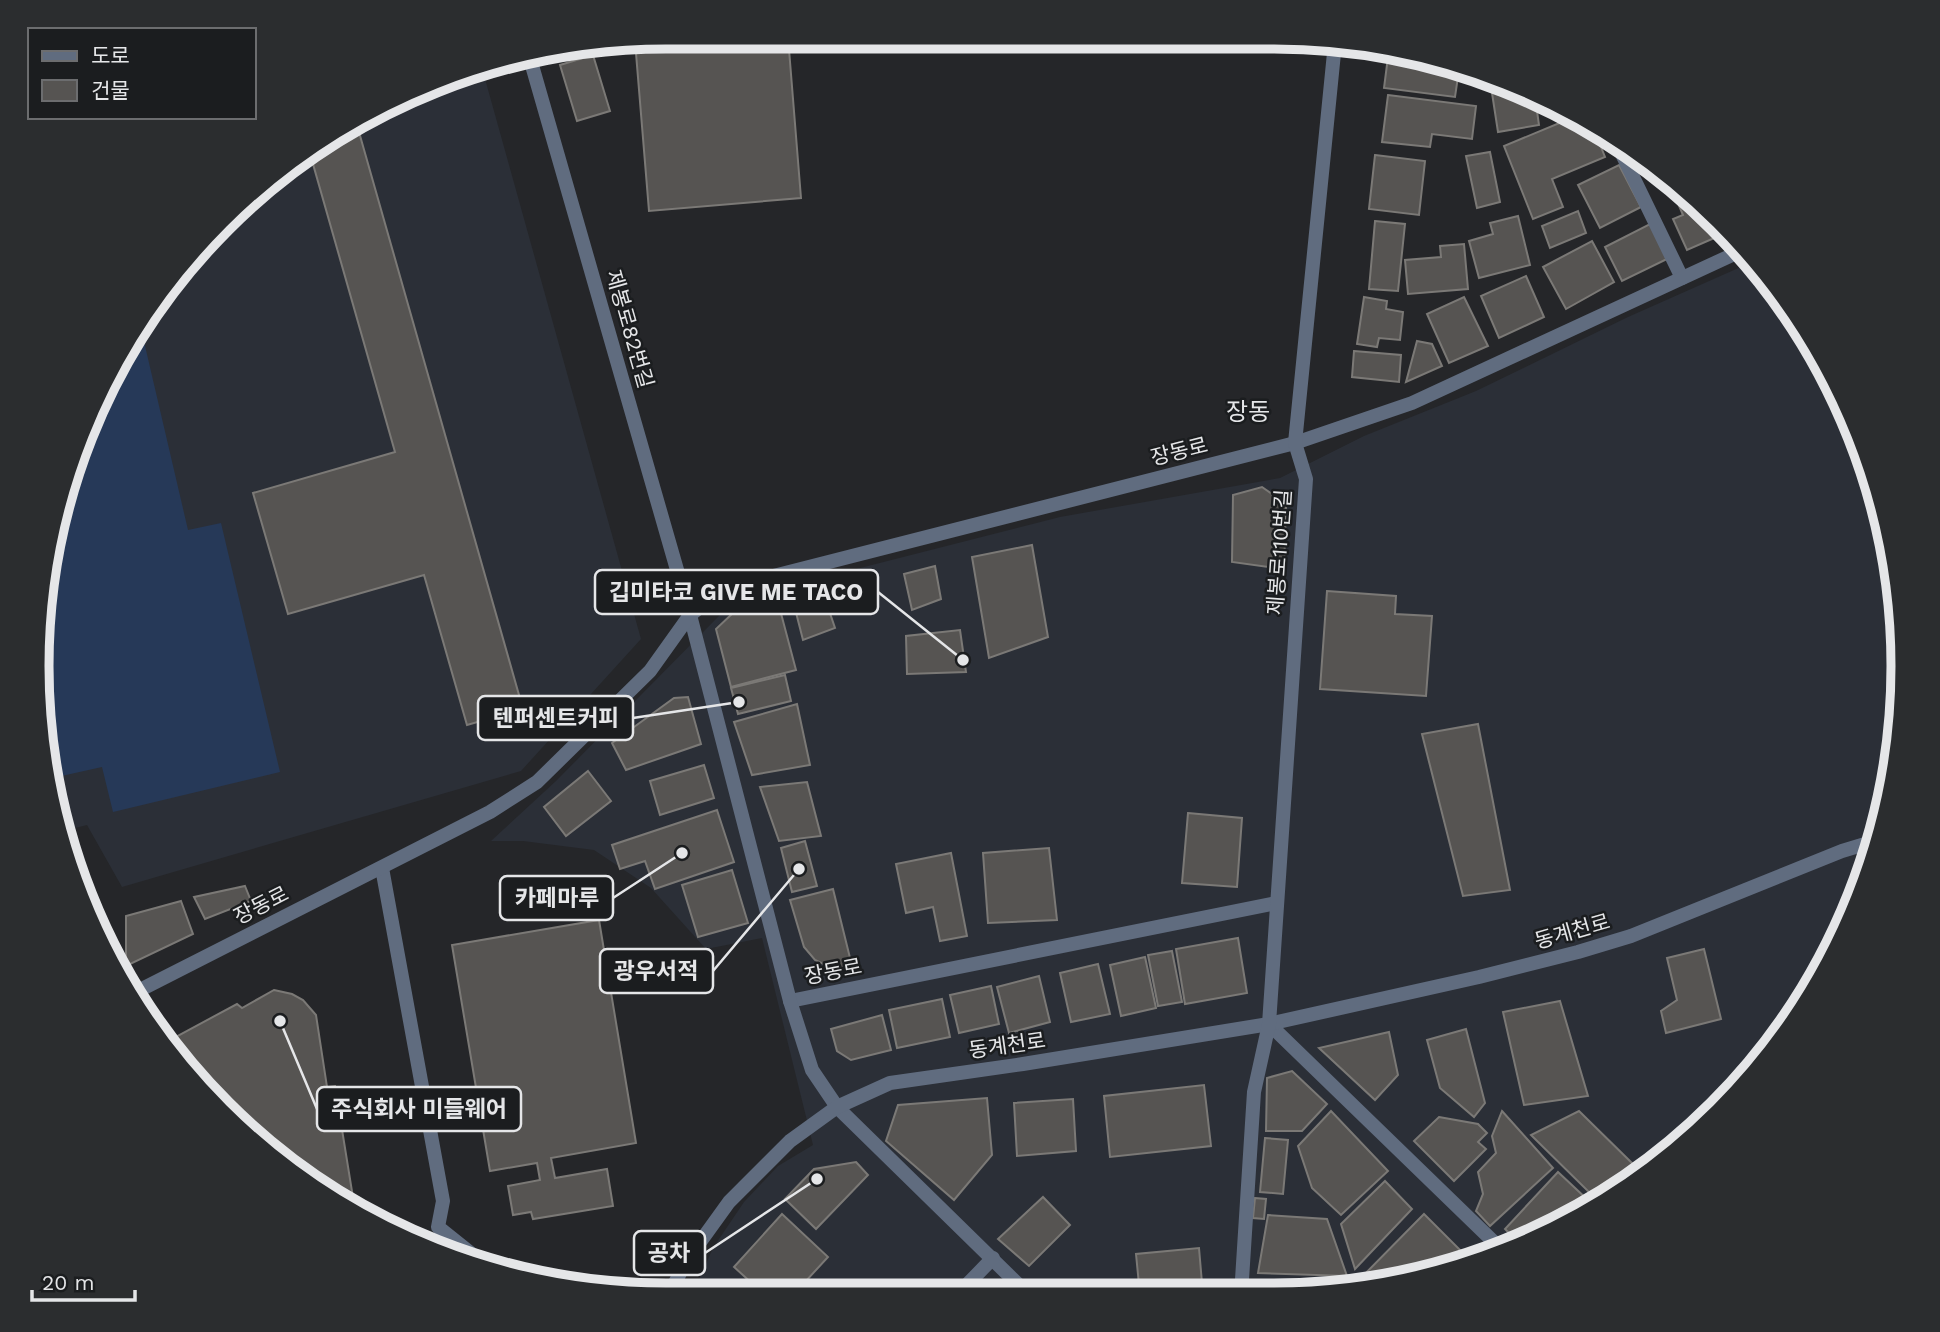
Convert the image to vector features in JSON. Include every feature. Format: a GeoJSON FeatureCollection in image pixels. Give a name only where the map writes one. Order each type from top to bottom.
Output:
{"type":"FeatureCollection","features":[{"type":"Feature","properties":{"kind":"street","name":"제봉로110번길"},"geometry":{"type":"LineString","coordinates":[[1269,1024],[1306,479],[1295,443],[1334,52]]}},
{"type":"Feature","properties":{"kind":"street","name":"제봉로82번길"},"geometry":{"type":"LineString","coordinates":[[532,64],[690,615]]}},
{"type":"Feature","properties":{"kind":"street"},"geometry":{"type":"LineString","coordinates":[[1624,158],[1682,278]]}},
{"type":"Feature","properties":{"kind":"street","name":"장동로"},"geometry":{"type":"LineString","coordinates":[[141,989],[490,812],[537,782],[650,671],[690,615],[723,589],[1295,443],[1412,403],[1734,254]]}},
{"type":"Feature","properties":{"kind":"street","name":"장동로"},"geometry":{"type":"LineString","coordinates":[[690,615],[790,1001],[1276,902]]}},
{"type":"Feature","properties":{"kind":"street","name":"동계천로"},"geometry":{"type":"LineString","coordinates":[[676,1283],[685,1263],[729,1202],[790,1141],[837,1107],[890,1083],[1269,1024],[1479,977],[1631,936],[1842,850],[1864,844]]}},
{"type":"Feature","properties":{"kind":"street"},"geometry":{"type":"LineString","coordinates":[[382,868],[443,1201],[438,1227],[467,1250]]}},
{"type":"Feature","properties":{"kind":"street"},"geometry":{"type":"LineString","coordinates":[[790,1001],[812,1070],[837,1107],[1017,1283]]}},
{"type":"Feature","properties":{"kind":"street"},"geometry":{"type":"LineString","coordinates":[[1269,1024],[1494,1242]]}},
{"type":"Feature","properties":{"kind":"street"},"geometry":{"type":"LineString","coordinates":[[1242,1283],[1254,1093],[1269,1024]]}},
{"type":"Feature","properties":{"kind":"street"},"geometry":{"type":"LineString","coordinates":[[969,1283],[993,1258]]}},
{"type":"Feature","properties":{"kind":"shaded area"},"geometry":{"type":"Polygon","coordinates":[[[484,77],[641,639],[521,771],[122,887],[87,825],[71,829],[61,786],[50,706],[50,626],[54,585],[70,506],[96,430],[132,357],[153,323],[202,259],[259,202],[290,177],[323,153],[393,113],[430,96],[484,77]]]}},
{"type":"Feature","properties":{"kind":"shaded area"},"geometry":{"type":"Polygon","coordinates":[[[1743,266],[1787,323],[1827,393],[1844,430],[1870,506],[1886,585],[1890,626],[1890,706],[1886,747],[1870,826],[1844,902],[1827,939],[1787,1009],[1738,1073],[1681,1130],[1617,1179],[1582,1200],[1510,1236],[1434,1262],[1394,1271],[1355,1278],[1274,1283],[697,1283],[713,1248],[744,1202],[778,1166],[813,1145],[762,938],[706,949],[651,888],[594,850],[523,841],[491,841],[556,781],[735,600],[1060,517],[1280,478],[1364,436],[1476,391],[1628,317],[1743,266]]]}},
{"type":"Feature","properties":{"kind":"shaded area"},"geometry":{"type":"Polygon","coordinates":[[[143,339],[188,530],[221,523],[280,772],[113,812],[102,767],[59,776],[50,706],[50,626],[61,546],[82,468],[113,393],[143,339]]]}},
{"type":"Feature","properties":{"kind":"building"},"geometry":{"type":"Polygon","coordinates":[[[789,49],[801,198],[649,211],[636,50],[789,49]]]}},
{"type":"Feature","properties":{"kind":"building"},"geometry":{"type":"Polygon","coordinates":[[[593,55],[610,111],[577,121],[560,65],[593,55]]]}},
{"type":"Feature","properties":{"kind":"building"},"geometry":{"type":"Polygon","coordinates":[[[1388,60],[1458,78],[1455,97],[1384,88],[1388,60]]]}},
{"type":"Feature","properties":{"kind":"building"},"geometry":{"type":"Polygon","coordinates":[[[1491,89],[1537,108],[1539,125],[1498,132],[1491,89]]]}},
{"type":"Feature","properties":{"kind":"building"},"geometry":{"type":"Polygon","coordinates":[[[1388,95],[1476,106],[1472,139],[1432,134],[1430,147],[1382,142],[1388,95]]]}},
{"type":"Feature","properties":{"kind":"building"},"geometry":{"type":"Polygon","coordinates":[[[1563,122],[1599,142],[1605,157],[1552,179],[1563,207],[1533,219],[1504,146],[1563,122]]]}},
{"type":"Feature","properties":{"kind":"building"},"geometry":{"type":"Polygon","coordinates":[[[359,131],[523,709],[467,725],[424,575],[288,614],[253,493],[395,452],[312,161],[359,131]]]}},
{"type":"Feature","properties":{"kind":"building"},"geometry":{"type":"Polygon","coordinates":[[[1490,152],[1500,202],[1477,208],[1466,156],[1490,152]]]}},
{"type":"Feature","properties":{"kind":"building"},"geometry":{"type":"Polygon","coordinates":[[[1375,155],[1425,161],[1419,215],[1369,209],[1375,155]]]}},
{"type":"Feature","properties":{"kind":"building"},"geometry":{"type":"Polygon","coordinates":[[[1619,165],[1641,207],[1600,228],[1578,185],[1619,165]]]}},
{"type":"Feature","properties":{"kind":"building"},"geometry":{"type":"Polygon","coordinates":[[[1676,198],[1717,237],[1687,250],[1673,219],[1683,215],[1676,198]]]}},
{"type":"Feature","properties":{"kind":"building"},"geometry":{"type":"Polygon","coordinates":[[[1578,211],[1586,233],[1550,248],[1542,226],[1578,211]]]}},
{"type":"Feature","properties":{"kind":"building"},"geometry":{"type":"Polygon","coordinates":[[[1518,216],[1530,265],[1479,278],[1469,241],[1493,234],[1490,223],[1518,216]]]}},
{"type":"Feature","properties":{"kind":"building"},"geometry":{"type":"Polygon","coordinates":[[[1375,221],[1405,224],[1398,291],[1369,289],[1375,221]]]}},
{"type":"Feature","properties":{"kind":"building"},"geometry":{"type":"Polygon","coordinates":[[[1650,224],[1667,259],[1622,281],[1605,247],[1650,224]]]}},
{"type":"Feature","properties":{"kind":"building"},"geometry":{"type":"Polygon","coordinates":[[[1592,241],[1614,282],[1566,309],[1543,267],[1592,241]]]}},
{"type":"Feature","properties":{"kind":"building"},"geometry":{"type":"Polygon","coordinates":[[[1464,244],[1468,289],[1408,294],[1405,260],[1441,257],[1440,246],[1464,244]]]}},
{"type":"Feature","properties":{"kind":"building"},"geometry":{"type":"Polygon","coordinates":[[[1526,276],[1544,317],[1499,338],[1481,296],[1526,276]]]}},
{"type":"Feature","properties":{"kind":"building"},"geometry":{"type":"Polygon","coordinates":[[[1364,297],[1387,301],[1386,309],[1403,312],[1400,340],[1379,338],[1377,347],[1357,344],[1364,297]]]}},
{"type":"Feature","properties":{"kind":"building"},"geometry":{"type":"Polygon","coordinates":[[[1464,297],[1488,346],[1449,363],[1427,314],[1464,297]]]}},
{"type":"Feature","properties":{"kind":"building"},"geometry":{"type":"Polygon","coordinates":[[[1417,341],[1432,344],[1442,366],[1406,382],[1417,341]]]}},
{"type":"Feature","properties":{"kind":"building"},"geometry":{"type":"Polygon","coordinates":[[[1354,351],[1401,355],[1399,382],[1352,377],[1354,351]]]}},
{"type":"Feature","properties":{"kind":"building"},"geometry":{"type":"Polygon","coordinates":[[[1262,487],[1286,504],[1284,569],[1232,562],[1233,495],[1262,487]]]}},
{"type":"Feature","properties":{"kind":"building"},"geometry":{"type":"Polygon","coordinates":[[[1032,545],[1048,637],[989,658],[972,557],[1032,545]]]}},
{"type":"Feature","properties":{"kind":"building"},"geometry":{"type":"Polygon","coordinates":[[[935,566],[941,599],[912,610],[904,574],[935,566]]]}},
{"type":"Feature","properties":{"kind":"building"},"geometry":{"type":"Polygon","coordinates":[[[820,584],[835,628],[803,640],[791,593],[820,584]]]}},
{"type":"Feature","properties":{"kind":"building"},"geometry":{"type":"Polygon","coordinates":[[[1327,591],[1396,596],[1395,614],[1432,616],[1426,696],[1320,689],[1327,591]]]}},
{"type":"Feature","properties":{"kind":"building"},"geometry":{"type":"Polygon","coordinates":[[[778,602],[796,670],[731,687],[716,629],[733,613],[778,602]]]}},
{"type":"Feature","properties":{"kind":"building"},"geometry":{"type":"Polygon","coordinates":[[[960,630],[966,672],[907,674],[906,636],[960,630]]]}},
{"type":"Feature","properties":{"kind":"building"},"geometry":{"type":"Polygon","coordinates":[[[785,675],[791,701],[738,714],[731,688],[785,675]]]}},
{"type":"Feature","properties":{"kind":"building"},"geometry":{"type":"Polygon","coordinates":[[[688,697],[701,744],[626,770],[612,743],[674,698],[688,697]]]}},
{"type":"Feature","properties":{"kind":"building"},"geometry":{"type":"Polygon","coordinates":[[[797,704],[810,765],[752,775],[734,722],[797,704]]]}},
{"type":"Feature","properties":{"kind":"building"},"geometry":{"type":"Polygon","coordinates":[[[1478,724],[1510,890],[1463,896],[1422,734],[1478,724]]]}},
{"type":"Feature","properties":{"kind":"building"},"geometry":{"type":"Polygon","coordinates":[[[704,765],[714,798],[660,815],[650,781],[704,765]]]}},
{"type":"Feature","properties":{"kind":"building"},"geometry":{"type":"Polygon","coordinates":[[[588,771],[611,801],[566,836],[544,807],[588,771]]]}},
{"type":"Feature","properties":{"kind":"building"},"geometry":{"type":"Polygon","coordinates":[[[807,782],[821,836],[779,841],[760,787],[807,782]]]}},
{"type":"Feature","properties":{"kind":"building"},"geometry":{"type":"Polygon","coordinates":[[[717,810],[734,862],[655,889],[645,861],[620,869],[612,845],[717,810]]]}},
{"type":"Feature","properties":{"kind":"building"},"geometry":{"type":"Polygon","coordinates":[[[1188,813],[1242,818],[1237,887],[1182,883],[1188,813]]]}},
{"type":"Feature","properties":{"kind":"building"},"geometry":{"type":"Polygon","coordinates":[[[805,841],[817,886],[792,892],[781,848],[805,841]]]}},
{"type":"Feature","properties":{"kind":"building"},"geometry":{"type":"Polygon","coordinates":[[[1049,848],[1057,920],[988,923],[983,853],[1049,848]]]}},
{"type":"Feature","properties":{"kind":"building"},"geometry":{"type":"Polygon","coordinates":[[[951,853],[967,936],[940,941],[933,907],[906,913],[896,864],[951,853]]]}},
{"type":"Feature","properties":{"kind":"building"},"geometry":{"type":"Polygon","coordinates":[[[732,870],[748,923],[698,937],[682,885],[732,870]]]}},
{"type":"Feature","properties":{"kind":"building"},"geometry":{"type":"Polygon","coordinates":[[[245,886],[251,901],[205,919],[194,897],[245,886]]]}},
{"type":"Feature","properties":{"kind":"building"},"geometry":{"type":"Polygon","coordinates":[[[833,889],[852,966],[836,970],[815,960],[804,947],[790,900],[833,889]]]}},
{"type":"Feature","properties":{"kind":"building"},"geometry":{"type":"Polygon","coordinates":[[[181,901],[193,934],[127,965],[126,916],[181,901]]]}},
{"type":"Feature","properties":{"kind":"building"},"geometry":{"type":"Polygon","coordinates":[[[599,920],[636,1143],[551,1158],[555,1178],[607,1169],[613,1206],[533,1219],[531,1212],[513,1215],[508,1186],[540,1180],[537,1163],[490,1171],[452,945],[599,920]]]}},
{"type":"Feature","properties":{"kind":"building"},"geometry":{"type":"Polygon","coordinates":[[[1238,938],[1247,993],[1185,1004],[1176,949],[1238,938]]]}},
{"type":"Feature","properties":{"kind":"building"},"geometry":{"type":"Polygon","coordinates":[[[1704,949],[1721,1019],[1666,1033],[1661,1011],[1677,1000],[1667,958],[1704,949]]]}},
{"type":"Feature","properties":{"kind":"building"},"geometry":{"type":"Polygon","coordinates":[[[1172,951],[1182,1002],[1158,1006],[1148,955],[1172,951]]]}},
{"type":"Feature","properties":{"kind":"building"},"geometry":{"type":"Polygon","coordinates":[[[1145,957],[1156,1008],[1121,1016],[1110,965],[1145,957]]]}},
{"type":"Feature","properties":{"kind":"building"},"geometry":{"type":"Polygon","coordinates":[[[1098,964],[1110,1014],[1071,1022],[1060,973],[1098,964]]]}},
{"type":"Feature","properties":{"kind":"building"},"geometry":{"type":"Polygon","coordinates":[[[1039,976],[1050,1022],[1009,1033],[997,987],[1039,976]]]}},
{"type":"Feature","properties":{"kind":"building"},"geometry":{"type":"Polygon","coordinates":[[[991,986],[999,1024],[959,1033],[950,995],[991,986]]]}},
{"type":"Feature","properties":{"kind":"building"},"geometry":{"type":"Polygon","coordinates":[[[274,990],[303,1000],[316,1015],[327,1087],[335,1086],[353,1198],[323,1179],[259,1130],[202,1073],[174,1038],[237,1004],[242,1008],[274,990]]]}},
{"type":"Feature","properties":{"kind":"building"},"geometry":{"type":"Polygon","coordinates":[[[942,999],[950,1037],[897,1048],[889,1010],[942,999]]]}},
{"type":"Feature","properties":{"kind":"building"},"geometry":{"type":"Polygon","coordinates":[[[1560,1001],[1588,1096],[1524,1105],[1503,1012],[1560,1001]]]}},
{"type":"Feature","properties":{"kind":"building"},"geometry":{"type":"Polygon","coordinates":[[[882,1015],[891,1050],[851,1060],[837,1051],[831,1029],[882,1015]]]}},
{"type":"Feature","properties":{"kind":"building"},"geometry":{"type":"Polygon","coordinates":[[[1466,1029],[1485,1103],[1474,1117],[1440,1088],[1427,1040],[1466,1029]]]}},
{"type":"Feature","properties":{"kind":"building"},"geometry":{"type":"Polygon","coordinates":[[[1389,1032],[1398,1075],[1375,1100],[1319,1048],[1389,1032]]]}},
{"type":"Feature","properties":{"kind":"building"},"geometry":{"type":"Polygon","coordinates":[[[1292,1071],[1327,1104],[1302,1131],[1266,1131],[1267,1078],[1292,1071]]]}},
{"type":"Feature","properties":{"kind":"building"},"geometry":{"type":"Polygon","coordinates":[[[1204,1085],[1211,1146],[1110,1157],[1104,1096],[1204,1085]]]}},
{"type":"Feature","properties":{"kind":"building"},"geometry":{"type":"Polygon","coordinates":[[[987,1098],[992,1155],[954,1200],[886,1141],[898,1105],[987,1098]]]}},
{"type":"Feature","properties":{"kind":"building"},"geometry":{"type":"Polygon","coordinates":[[[1073,1099],[1076,1151],[1017,1156],[1014,1103],[1073,1099]]]}},
{"type":"Feature","properties":{"kind":"building"},"geometry":{"type":"Polygon","coordinates":[[[1331,1111],[1388,1171],[1341,1215],[1312,1188],[1298,1146],[1331,1111]]]}},
{"type":"Feature","properties":{"kind":"building"},"geometry":{"type":"Polygon","coordinates":[[[1502,1111],[1553,1168],[1490,1226],[1476,1211],[1483,1194],[1478,1172],[1496,1153],[1492,1136],[1502,1111]]]}},
{"type":"Feature","properties":{"kind":"building"},"geometry":{"type":"Polygon","coordinates":[[[1579,1111],[1635,1166],[1591,1194],[1531,1135],[1579,1111]]]}},
{"type":"Feature","properties":{"kind":"building"},"geometry":{"type":"Polygon","coordinates":[[[1439,1117],[1478,1124],[1487,1133],[1478,1142],[1486,1149],[1454,1181],[1414,1141],[1439,1117]]]}},
{"type":"Feature","properties":{"kind":"building"},"geometry":{"type":"Polygon","coordinates":[[[1265,1138],[1288,1140],[1283,1194],[1260,1192],[1265,1138]]]}},
{"type":"Feature","properties":{"kind":"building"},"geometry":{"type":"Polygon","coordinates":[[[856,1162],[868,1175],[816,1229],[785,1199],[814,1169],[856,1162]]]}},
{"type":"Feature","properties":{"kind":"building"},"geometry":{"type":"Polygon","coordinates":[[[1558,1172],[1586,1198],[1511,1235],[1505,1229],[1558,1172]]]}},
{"type":"Feature","properties":{"kind":"building"},"geometry":{"type":"Polygon","coordinates":[[[1385,1181],[1412,1209],[1355,1269],[1341,1224],[1385,1181]]]}},
{"type":"Feature","properties":{"kind":"building"},"geometry":{"type":"Polygon","coordinates":[[[1043,1197],[1070,1225],[1029,1266],[998,1239],[1043,1197]]]}},
{"type":"Feature","properties":{"kind":"building"},"geometry":{"type":"Polygon","coordinates":[[[1255,1198],[1266,1199],[1264,1219],[1253,1218],[1255,1198]]]}},
{"type":"Feature","properties":{"kind":"building"},"geometry":{"type":"Polygon","coordinates":[[[782,1214],[828,1257],[804,1283],[752,1283],[734,1267],[782,1214]]]}},
{"type":"Feature","properties":{"kind":"building"},"geometry":{"type":"Polygon","coordinates":[[[1424,1214],[1463,1253],[1434,1262],[1362,1277],[1424,1214]]]}},
{"type":"Feature","properties":{"kind":"building"},"geometry":{"type":"Polygon","coordinates":[[[1268,1215],[1327,1219],[1347,1276],[1258,1273],[1268,1215]]]}},
{"type":"Feature","properties":{"kind":"building"},"geometry":{"type":"Polygon","coordinates":[[[1199,1248],[1202,1283],[1139,1283],[1136,1254],[1199,1248]]]}},
{"type":"Feature","properties":{"kind":"place","name":"깁미타코 GIVE ME TACO"},"geometry":{"type":"Point","coordinates":[963,660]}},
{"type":"Feature","properties":{"kind":"place","name":"텐퍼센트커피"},"geometry":{"type":"Point","coordinates":[739,702]}},
{"type":"Feature","properties":{"kind":"place","name":"카페마루"},"geometry":{"type":"Point","coordinates":[682,853]}},
{"type":"Feature","properties":{"kind":"place","name":"광우서적"},"geometry":{"type":"Point","coordinates":[799,869]}},
{"type":"Feature","properties":{"kind":"place","name":"주식회사 미들웨어"},"geometry":{"type":"Point","coordinates":[280,1021]}},
{"type":"Feature","properties":{"kind":"place","name":"공차"},"geometry":{"type":"Point","coordinates":[817,1179]}},
{"type":"Feature","properties":{"kind":"district","name":"장동"},"geometry":{"type":"Point","coordinates":[1248,412]}}]}
